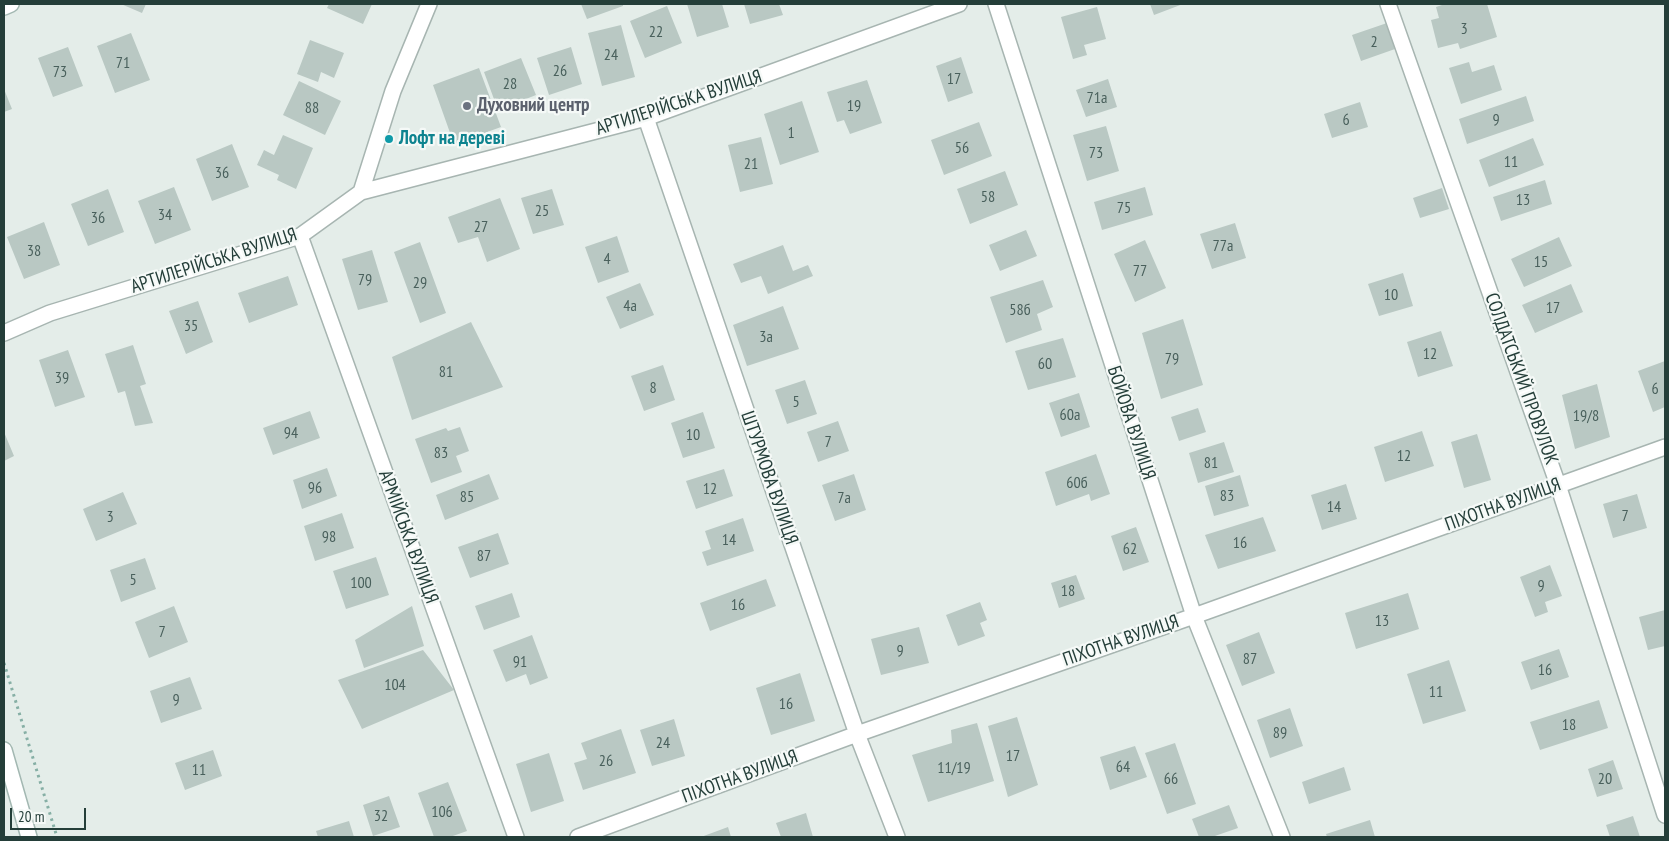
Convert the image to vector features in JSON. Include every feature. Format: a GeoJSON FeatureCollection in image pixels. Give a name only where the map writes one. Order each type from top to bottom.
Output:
{"type":"FeatureCollection","features":[{"type":"Feature","properties":{"kind":"street"},"geometry":{"type":"LineString","coordinates":[[4,7],[11,4]]}},
{"type":"Feature","properties":{"kind":"street"},"geometry":{"type":"LineString","coordinates":[[361,192],[393,91],[429,4]]}},
{"type":"Feature","properties":{"kind":"street","name":"АРТИЛЕРІЙСЬКА ВУЛИЦЯ"},"geometry":{"type":"LineString","coordinates":[[4,333],[50,313],[300,236],[361,192],[646,118],[959,4]]}},
{"type":"Feature","properties":{"kind":"street","name":"БОЙОВА ВУЛИЦЯ"},"geometry":{"type":"LineString","coordinates":[[996,4],[1194,616],[1282,837]]}},
{"type":"Feature","properties":{"kind":"street","name":"СОЛДАТСЬКИЙ ПРОВУЛОК"},"geometry":{"type":"LineString","coordinates":[[1388,4],[1558,485],[1665,815]]}},
{"type":"Feature","properties":{"kind":"street","name":"ШТУРМОВА ВУЛИЦЯ"},"geometry":{"type":"LineString","coordinates":[[646,118],[857,734],[897,837]]}},
{"type":"Feature","properties":{"kind":"street","name":"АРМІЙСЬКА ВУЛИЦЯ"},"geometry":{"type":"LineString","coordinates":[[300,236],[516,837]]}},
{"type":"Feature","properties":{"kind":"street","name":"ПІХОТНА ВУЛИЦЯ"},"geometry":{"type":"LineString","coordinates":[[578,837],[857,734],[1194,616],[1665,447]]}},
{"type":"Feature","properties":{"kind":"street"},"geometry":{"type":"LineString","coordinates":[[4,750],[29,837]]}},
{"type":"Feature","properties":{"kind":"path"},"geometry":{"type":"LineString","coordinates":[[4,663],[57,837]]}},
{"type":"Feature","properties":{"kind":"building"},"geometry":{"type":"Polygon","coordinates":[[[121,4],[146,4],[142,13],[121,4]]]}},
{"type":"Feature","properties":{"kind":"building"},"geometry":{"type":"Polygon","coordinates":[[[329,4],[372,4],[363,24],[327,8],[329,4]]]}},
{"type":"Feature","properties":{"kind":"building"},"geometry":{"type":"Polygon","coordinates":[[[581,4],[623,4],[623,6],[587,19],[581,4]]]}},
{"type":"Feature","properties":{"kind":"building"},"geometry":{"type":"Polygon","coordinates":[[[687,4],[722,4],[729,27],[697,37],[687,4]]]}},
{"type":"Feature","properties":{"kind":"building"},"geometry":{"type":"Polygon","coordinates":[[[744,4],[779,4],[783,15],[750,24],[744,4]]]}},
{"type":"Feature","properties":{"kind":"building"},"geometry":{"type":"Polygon","coordinates":[[[1150,4],[1183,4],[1154,15],[1150,4]]]}},
{"type":"Feature","properties":{"kind":"building"},"geometry":{"type":"Polygon","coordinates":[[[1445,4],[1487,4],[1497,37],[1460,49],[1458,43],[1438,48],[1431,20],[1439,18],[1436,7],[1445,4]]]}},
{"type":"Feature","properties":{"kind":"building"},"geometry":{"type":"Polygon","coordinates":[[[667,6],[682,43],[645,58],[630,21],[667,6]]]}},
{"type":"Feature","properties":{"kind":"building"},"geometry":{"type":"Polygon","coordinates":[[[1097,7],[1106,39],[1084,45],[1087,55],[1073,59],[1061,17],[1097,7]]]}},
{"type":"Feature","properties":{"kind":"building"},"geometry":{"type":"Polygon","coordinates":[[[1387,23],[1395,49],[1361,61],[1352,35],[1387,23]]]}},
{"type":"Feature","properties":{"kind":"building"},"geometry":{"type":"Polygon","coordinates":[[[621,25],[635,77],[602,86],[588,33],[621,25]]]}},
{"type":"Feature","properties":{"kind":"building"},"geometry":{"type":"Polygon","coordinates":[[[131,33],[150,80],[115,93],[97,46],[131,33]]]}},
{"type":"Feature","properties":{"kind":"building"},"geometry":{"type":"Polygon","coordinates":[[[310,40],[344,53],[334,78],[321,72],[318,82],[297,74],[310,40]]]}},
{"type":"Feature","properties":{"kind":"building"},"geometry":{"type":"Polygon","coordinates":[[[68,47],[83,86],[53,97],[38,58],[68,47]]]}},
{"type":"Feature","properties":{"kind":"building"},"geometry":{"type":"Polygon","coordinates":[[[571,47],[582,84],[549,95],[537,58],[571,47]]]}},
{"type":"Feature","properties":{"kind":"building"},"geometry":{"type":"Polygon","coordinates":[[[961,57],[973,93],[948,102],[936,66],[961,57]]]}},
{"type":"Feature","properties":{"kind":"building"},"geometry":{"type":"Polygon","coordinates":[[[521,58],[536,95],[498,110],[484,72],[521,58]]]}},
{"type":"Feature","properties":{"kind":"building"},"geometry":{"type":"Polygon","coordinates":[[[1469,62],[1472,72],[1494,65],[1502,90],[1461,104],[1449,68],[1469,62]]]}},
{"type":"Feature","properties":{"kind":"building","name":"Духовний центр"},"geometry":{"type":"Polygon","coordinates":[[[479,68],[501,127],[454,144],[433,85],[479,68]]]}},
{"type":"Feature","properties":{"kind":"building"},"geometry":{"type":"Polygon","coordinates":[[[1108,79],[1117,107],[1086,117],[1076,90],[1108,79]]]}},
{"type":"Feature","properties":{"kind":"building"},"geometry":{"type":"Polygon","coordinates":[[[867,80],[882,123],[850,134],[844,120],[837,122],[827,92],[867,80]]]}},
{"type":"Feature","properties":{"kind":"building"},"geometry":{"type":"Polygon","coordinates":[[[299,81],[341,101],[325,135],[283,115],[299,81]]]}},
{"type":"Feature","properties":{"kind":"building"},"geometry":{"type":"Polygon","coordinates":[[[4,89],[12,109],[4,112],[4,89]]]}},
{"type":"Feature","properties":{"kind":"building"},"geometry":{"type":"Polygon","coordinates":[[[1526,96],[1534,121],[1467,144],[1459,119],[1526,96]]]}},
{"type":"Feature","properties":{"kind":"building"},"geometry":{"type":"Polygon","coordinates":[[[802,101],[819,152],[780,165],[764,114],[802,101]]]}},
{"type":"Feature","properties":{"kind":"building"},"geometry":{"type":"Polygon","coordinates":[[[1360,102],[1368,127],[1332,138],[1324,114],[1360,102]]]}},
{"type":"Feature","properties":{"kind":"building"},"geometry":{"type":"Polygon","coordinates":[[[979,122],[992,156],[944,175],[931,140],[979,122]]]}},
{"type":"Feature","properties":{"kind":"building"},"geometry":{"type":"Polygon","coordinates":[[[1106,126],[1119,171],[1087,181],[1073,135],[1106,126]]]}},
{"type":"Feature","properties":{"kind":"building"},"geometry":{"type":"Polygon","coordinates":[[[283,135],[313,148],[296,189],[277,180],[279,175],[257,165],[264,150],[274,155],[283,135]]]}},
{"type":"Feature","properties":{"kind":"building"},"geometry":{"type":"Polygon","coordinates":[[[761,137],[773,184],[740,192],[728,145],[761,137]]]}},
{"type":"Feature","properties":{"kind":"building"},"geometry":{"type":"Polygon","coordinates":[[[1533,138],[1544,165],[1489,187],[1479,160],[1533,138]]]}},
{"type":"Feature","properties":{"kind":"building"},"geometry":{"type":"Polygon","coordinates":[[[232,144],[249,187],[212,201],[196,159],[232,144]]]}},
{"type":"Feature","properties":{"kind":"building"},"geometry":{"type":"Polygon","coordinates":[[[1005,171],[1018,205],[970,224],[957,189],[1005,171]]]}},
{"type":"Feature","properties":{"kind":"building"},"geometry":{"type":"Polygon","coordinates":[[[1545,180],[1552,204],[1501,221],[1493,197],[1545,180]]]}},
{"type":"Feature","properties":{"kind":"building"},"geometry":{"type":"Polygon","coordinates":[[[174,187],[191,230],[155,244],[138,201],[174,187]]]}},
{"type":"Feature","properties":{"kind":"building"},"geometry":{"type":"Polygon","coordinates":[[[1145,187],[1153,215],[1102,230],[1094,202],[1145,187]]]}},
{"type":"Feature","properties":{"kind":"building"},"geometry":{"type":"Polygon","coordinates":[[[1442,188],[1449,209],[1420,218],[1413,198],[1442,188]]]}},
{"type":"Feature","properties":{"kind":"building"},"geometry":{"type":"Polygon","coordinates":[[[108,189],[124,232],[88,246],[71,204],[108,189]]]}},
{"type":"Feature","properties":{"kind":"building"},"geometry":{"type":"Polygon","coordinates":[[[552,189],[564,225],[533,234],[521,198],[552,189]]]}},
{"type":"Feature","properties":{"kind":"building"},"geometry":{"type":"Polygon","coordinates":[[[500,198],[520,249],[487,262],[478,237],[458,243],[448,217],[500,198]]]}},
{"type":"Feature","properties":{"kind":"building"},"geometry":{"type":"Polygon","coordinates":[[[44,222],[60,265],[24,279],[7,237],[44,222]]]}},
{"type":"Feature","properties":{"kind":"building"},"geometry":{"type":"Polygon","coordinates":[[[1235,223],[1246,258],[1212,269],[1200,234],[1235,223]]]}},
{"type":"Feature","properties":{"kind":"building"},"geometry":{"type":"Polygon","coordinates":[[[1026,230],[1037,256],[1000,271],[989,245],[1026,230]]]}},
{"type":"Feature","properties":{"kind":"building"},"geometry":{"type":"Polygon","coordinates":[[[617,236],[629,272],[598,283],[585,247],[617,236]]]}},
{"type":"Feature","properties":{"kind":"building"},"geometry":{"type":"Polygon","coordinates":[[[1559,237],[1572,266],[1524,287],[1511,259],[1559,237]]]}},
{"type":"Feature","properties":{"kind":"building"},"geometry":{"type":"Polygon","coordinates":[[[1145,240],[1166,288],[1135,302],[1114,254],[1145,240]]]}},
{"type":"Feature","properties":{"kind":"building"},"geometry":{"type":"Polygon","coordinates":[[[420,242],[446,313],[420,323],[394,252],[420,242]]]}},
{"type":"Feature","properties":{"kind":"building"},"geometry":{"type":"Polygon","coordinates":[[[783,245],[793,271],[808,265],[813,276],[768,294],[761,276],[741,283],[733,264],[783,245]]]}},
{"type":"Feature","properties":{"kind":"building"},"geometry":{"type":"Polygon","coordinates":[[[372,250],[388,302],[358,310],[342,259],[372,250]]]}},
{"type":"Feature","properties":{"kind":"building"},"geometry":{"type":"Polygon","coordinates":[[[1403,273],[1413,306],[1379,316],[1368,284],[1403,273]]]}},
{"type":"Feature","properties":{"kind":"building"},"geometry":{"type":"Polygon","coordinates":[[[288,276],[298,305],[249,323],[238,293],[288,276]]]}},
{"type":"Feature","properties":{"kind":"building"},"geometry":{"type":"Polygon","coordinates":[[[1043,280],[1053,307],[1037,314],[1042,330],[1006,343],[990,297],[1043,280]]]}},
{"type":"Feature","properties":{"kind":"building"},"geometry":{"type":"Polygon","coordinates":[[[640,283],[654,315],[620,329],[606,297],[640,283]]]}},
{"type":"Feature","properties":{"kind":"building"},"geometry":{"type":"Polygon","coordinates":[[[1571,284],[1583,312],[1535,333],[1522,305],[1571,284]]]}},
{"type":"Feature","properties":{"kind":"building"},"geometry":{"type":"Polygon","coordinates":[[[198,301],[213,342],[186,354],[169,311],[198,301]]]}},
{"type":"Feature","properties":{"kind":"building"},"geometry":{"type":"Polygon","coordinates":[[[783,306],[799,349],[747,366],[733,325],[783,306]]]}},
{"type":"Feature","properties":{"kind":"building"},"geometry":{"type":"Polygon","coordinates":[[[1183,319],[1203,385],[1161,399],[1142,333],[1183,319]]]}},
{"type":"Feature","properties":{"kind":"building"},"geometry":{"type":"Polygon","coordinates":[[[471,322],[503,387],[412,420],[392,357],[471,322]]]}},
{"type":"Feature","properties":{"kind":"building"},"geometry":{"type":"Polygon","coordinates":[[[1441,331],[1453,366],[1418,377],[1407,342],[1441,331]]]}},
{"type":"Feature","properties":{"kind":"building"},"geometry":{"type":"Polygon","coordinates":[[[1063,338],[1076,377],[1028,390],[1015,351],[1063,338]]]}},
{"type":"Feature","properties":{"kind":"building"},"geometry":{"type":"Polygon","coordinates":[[[133,345],[146,384],[140,386],[153,423],[135,426],[125,391],[118,393],[105,354],[133,345]]]}},
{"type":"Feature","properties":{"kind":"building"},"geometry":{"type":"Polygon","coordinates":[[[68,350],[85,397],[55,407],[39,360],[68,350]]]}},
{"type":"Feature","properties":{"kind":"building"},"geometry":{"type":"Polygon","coordinates":[[[1665,361],[1665,407],[1653,412],[1638,371],[1665,361]]]}},
{"type":"Feature","properties":{"kind":"building"},"geometry":{"type":"Polygon","coordinates":[[[663,365],[675,400],[644,411],[631,376],[663,365]]]}},
{"type":"Feature","properties":{"kind":"building"},"geometry":{"type":"Polygon","coordinates":[[[805,380],[817,414],[787,424],[775,390],[805,380]]]}},
{"type":"Feature","properties":{"kind":"building"},"geometry":{"type":"Polygon","coordinates":[[[1597,384],[1610,437],[1575,449],[1562,395],[1597,384]]]}},
{"type":"Feature","properties":{"kind":"building"},"geometry":{"type":"Polygon","coordinates":[[[1079,393],[1090,427],[1061,437],[1049,403],[1079,393]]]}},
{"type":"Feature","properties":{"kind":"building"},"geometry":{"type":"Polygon","coordinates":[[[1198,408],[1206,432],[1179,441],[1171,417],[1198,408]]]}},
{"type":"Feature","properties":{"kind":"building"},"geometry":{"type":"Polygon","coordinates":[[[310,411],[320,438],[273,455],[263,428],[310,411]]]}},
{"type":"Feature","properties":{"kind":"building"},"geometry":{"type":"Polygon","coordinates":[[[703,412],[715,448],[683,458],[671,423],[703,412]]]}},
{"type":"Feature","properties":{"kind":"building"},"geometry":{"type":"Polygon","coordinates":[[[838,421],[849,451],[818,462],[807,432],[838,421]]]}},
{"type":"Feature","properties":{"kind":"building"},"geometry":{"type":"Polygon","coordinates":[[[460,427],[469,451],[456,456],[462,472],[431,483],[415,439],[446,428],[448,431],[460,427]]]}},
{"type":"Feature","properties":{"kind":"building"},"geometry":{"type":"Polygon","coordinates":[[[1422,431],[1434,466],[1385,482],[1374,447],[1422,431]]]}},
{"type":"Feature","properties":{"kind":"building"},"geometry":{"type":"Polygon","coordinates":[[[4,432],[14,456],[4,461],[4,432]]]}},
{"type":"Feature","properties":{"kind":"building"},"geometry":{"type":"Polygon","coordinates":[[[1477,434],[1491,480],[1464,488],[1451,442],[1477,434]]]}},
{"type":"Feature","properties":{"kind":"building"},"geometry":{"type":"Polygon","coordinates":[[[1224,442],[1234,472],[1198,483],[1189,453],[1224,442]]]}},
{"type":"Feature","properties":{"kind":"building"},"geometry":{"type":"Polygon","coordinates":[[[1096,454],[1110,494],[1091,501],[1089,494],[1056,506],[1045,472],[1096,454]]]}},
{"type":"Feature","properties":{"kind":"building"},"geometry":{"type":"Polygon","coordinates":[[[327,468],[337,496],[302,509],[293,480],[327,468]]]}},
{"type":"Feature","properties":{"kind":"building"},"geometry":{"type":"Polygon","coordinates":[[[724,469],[733,496],[696,509],[686,481],[724,469]]]}},
{"type":"Feature","properties":{"kind":"building"},"geometry":{"type":"Polygon","coordinates":[[[489,474],[499,499],[445,520],[436,495],[489,474]]]}},
{"type":"Feature","properties":{"kind":"building"},"geometry":{"type":"Polygon","coordinates":[[[854,474],[866,510],[835,521],[822,485],[854,474]]]}},
{"type":"Feature","properties":{"kind":"building"},"geometry":{"type":"Polygon","coordinates":[[[1240,475],[1249,506],[1214,516],[1205,486],[1240,475]]]}},
{"type":"Feature","properties":{"kind":"building"},"geometry":{"type":"Polygon","coordinates":[[[1346,484],[1357,519],[1322,530],[1311,495],[1346,484]]]}},
{"type":"Feature","properties":{"kind":"building"},"geometry":{"type":"Polygon","coordinates":[[[123,492],[137,524],[96,541],[83,509],[123,492]]]}},
{"type":"Feature","properties":{"kind":"building"},"geometry":{"type":"Polygon","coordinates":[[[1637,494],[1647,528],[1613,538],[1603,504],[1637,494]]]}},
{"type":"Feature","properties":{"kind":"building"},"geometry":{"type":"Polygon","coordinates":[[[342,513],[354,548],[315,561],[304,526],[342,513]]]}},
{"type":"Feature","properties":{"kind":"building"},"geometry":{"type":"Polygon","coordinates":[[[1263,517],[1276,551],[1218,569],[1205,535],[1263,517]]]}},
{"type":"Feature","properties":{"kind":"building"},"geometry":{"type":"Polygon","coordinates":[[[743,518],[754,551],[707,566],[702,552],[711,549],[705,531],[743,518]]]}},
{"type":"Feature","properties":{"kind":"building"},"geometry":{"type":"Polygon","coordinates":[[[1136,527],[1149,562],[1123,571],[1111,536],[1136,527]]]}},
{"type":"Feature","properties":{"kind":"building"},"geometry":{"type":"Polygon","coordinates":[[[498,533],[509,564],[470,578],[458,547],[498,533]]]}},
{"type":"Feature","properties":{"kind":"building"},"geometry":{"type":"Polygon","coordinates":[[[376,557],[389,595],[346,609],[333,571],[376,557]]]}},
{"type":"Feature","properties":{"kind":"building"},"geometry":{"type":"Polygon","coordinates":[[[145,558],[156,589],[121,602],[110,570],[145,558]]]}},
{"type":"Feature","properties":{"kind":"building"},"geometry":{"type":"Polygon","coordinates":[[[1550,565],[1562,596],[1545,602],[1548,612],[1535,617],[1520,577],[1550,565]]]}},
{"type":"Feature","properties":{"kind":"building"},"geometry":{"type":"Polygon","coordinates":[[[1076,575],[1085,599],[1059,608],[1051,583],[1076,575]]]}},
{"type":"Feature","properties":{"kind":"building"},"geometry":{"type":"Polygon","coordinates":[[[766,579],[776,606],[710,631],[700,603],[766,579]]]}},
{"type":"Feature","properties":{"kind":"building"},"geometry":{"type":"Polygon","coordinates":[[[512,593],[520,617],[484,630],[475,606],[512,593]]]}},
{"type":"Feature","properties":{"kind":"building"},"geometry":{"type":"Polygon","coordinates":[[[1408,593],[1419,629],[1356,649],[1345,613],[1408,593]]]}},
{"type":"Feature","properties":{"kind":"building"},"geometry":{"type":"Polygon","coordinates":[[[980,602],[987,620],[980,623],[985,636],[958,646],[946,615],[980,602]]]}},
{"type":"Feature","properties":{"kind":"building"},"geometry":{"type":"Polygon","coordinates":[[[174,606],[188,642],[149,658],[135,622],[174,606]]]}},
{"type":"Feature","properties":{"kind":"building"},"geometry":{"type":"Polygon","coordinates":[[[412,606],[424,646],[364,668],[355,640],[412,606]]]}},
{"type":"Feature","properties":{"kind":"building"},"geometry":{"type":"Polygon","coordinates":[[[1665,610],[1665,646],[1648,650],[1639,617],[1665,610]]]}},
{"type":"Feature","properties":{"kind":"building"},"geometry":{"type":"Polygon","coordinates":[[[919,627],[929,663],[881,675],[871,639],[919,627]]]}},
{"type":"Feature","properties":{"kind":"building"},"geometry":{"type":"Polygon","coordinates":[[[1259,632],[1275,673],[1242,686],[1226,645],[1259,632]]]}},
{"type":"Feature","properties":{"kind":"building"},"geometry":{"type":"Polygon","coordinates":[[[532,635],[548,678],[530,685],[526,674],[506,682],[493,650],[532,635]]]}},
{"type":"Feature","properties":{"kind":"building"},"geometry":{"type":"Polygon","coordinates":[[[1559,649],[1569,677],[1531,690],[1521,662],[1559,649]]]}},
{"type":"Feature","properties":{"kind":"building"},"geometry":{"type":"Polygon","coordinates":[[[423,650],[454,690],[362,729],[338,680],[423,650]]]}},
{"type":"Feature","properties":{"kind":"building"},"geometry":{"type":"Polygon","coordinates":[[[1449,660],[1466,711],[1423,724],[1407,674],[1449,660]]]}},
{"type":"Feature","properties":{"kind":"building"},"geometry":{"type":"Polygon","coordinates":[[[800,673],[815,721],[771,735],[756,688],[800,673]]]}},
{"type":"Feature","properties":{"kind":"building"},"geometry":{"type":"Polygon","coordinates":[[[190,677],[202,709],[161,723],[150,691],[190,677]]]}},
{"type":"Feature","properties":{"kind":"building"},"geometry":{"type":"Polygon","coordinates":[[[1599,700],[1608,728],[1540,750],[1530,722],[1599,700]]]}},
{"type":"Feature","properties":{"kind":"building"},"geometry":{"type":"Polygon","coordinates":[[[1290,708],[1303,746],[1270,758],[1257,720],[1290,708]]]}},
{"type":"Feature","properties":{"kind":"building"},"geometry":{"type":"Polygon","coordinates":[[[1017,717],[1038,785],[1008,797],[988,726],[1017,717]]]}},
{"type":"Feature","properties":{"kind":"building"},"geometry":{"type":"Polygon","coordinates":[[[674,719],[685,756],[652,766],[640,730],[674,719]]]}},
{"type":"Feature","properties":{"kind":"building"},"geometry":{"type":"Polygon","coordinates":[[[977,723],[994,781],[928,802],[912,755],[952,743],[951,730],[977,723]]]}},
{"type":"Feature","properties":{"kind":"building"},"geometry":{"type":"Polygon","coordinates":[[[621,729],[636,773],[583,790],[574,763],[587,759],[581,743],[621,729]]]}},
{"type":"Feature","properties":{"kind":"building"},"geometry":{"type":"Polygon","coordinates":[[[1175,743],[1196,804],[1167,814],[1145,753],[1175,743]]]}},
{"type":"Feature","properties":{"kind":"building"},"geometry":{"type":"Polygon","coordinates":[[[1135,746],[1147,777],[1110,790],[1100,757],[1135,746]]]}},
{"type":"Feature","properties":{"kind":"building"},"geometry":{"type":"Polygon","coordinates":[[[213,750],[222,776],[185,790],[175,763],[213,750]]]}},
{"type":"Feature","properties":{"kind":"building"},"geometry":{"type":"Polygon","coordinates":[[[549,753],[564,801],[531,812],[516,764],[549,753]]]}},
{"type":"Feature","properties":{"kind":"building"},"geometry":{"type":"Polygon","coordinates":[[[1613,760],[1623,789],[1597,797],[1588,769],[1613,760]]]}},
{"type":"Feature","properties":{"kind":"building"},"geometry":{"type":"Polygon","coordinates":[[[1344,767],[1351,790],[1309,804],[1302,782],[1344,767]]]}},
{"type":"Feature","properties":{"kind":"building"},"geometry":{"type":"Polygon","coordinates":[[[448,782],[467,831],[450,837],[434,837],[418,793],[448,782]]]}},
{"type":"Feature","properties":{"kind":"building"},"geometry":{"type":"Polygon","coordinates":[[[389,796],[400,827],[373,836],[363,805],[389,796]]]}},
{"type":"Feature","properties":{"kind":"building"},"geometry":{"type":"Polygon","coordinates":[[[1229,805],[1238,828],[1212,837],[1199,837],[1192,819],[1229,805]]]}},
{"type":"Feature","properties":{"kind":"building"},"geometry":{"type":"Polygon","coordinates":[[[806,813],[813,837],[781,837],[776,823],[806,813]]]}},
{"type":"Feature","properties":{"kind":"building"},"geometry":{"type":"Polygon","coordinates":[[[1633,816],[1640,837],[1610,837],[1606,825],[1633,816]]]}},
{"type":"Feature","properties":{"kind":"building"},"geometry":{"type":"Polygon","coordinates":[[[1370,820],[1375,837],[1327,837],[1326,834],[1370,820]]]}},
{"type":"Feature","properties":{"kind":"building"},"geometry":{"type":"Polygon","coordinates":[[[349,821],[354,837],[318,837],[316,831],[349,821]]]}},
{"type":"Feature","properties":{"kind":"building"},"geometry":{"type":"Polygon","coordinates":[[[728,827],[731,837],[701,837],[728,827]]]}},
{"type":"Feature","properties":{"kind":"place","name":"Духовний центр"},"geometry":{"type":"Point","coordinates":[467,106]}},
{"type":"Feature","properties":{"kind":"place","name":"Лофт на дереві"},"geometry":{"type":"Point","coordinates":[389,139]}}]}
